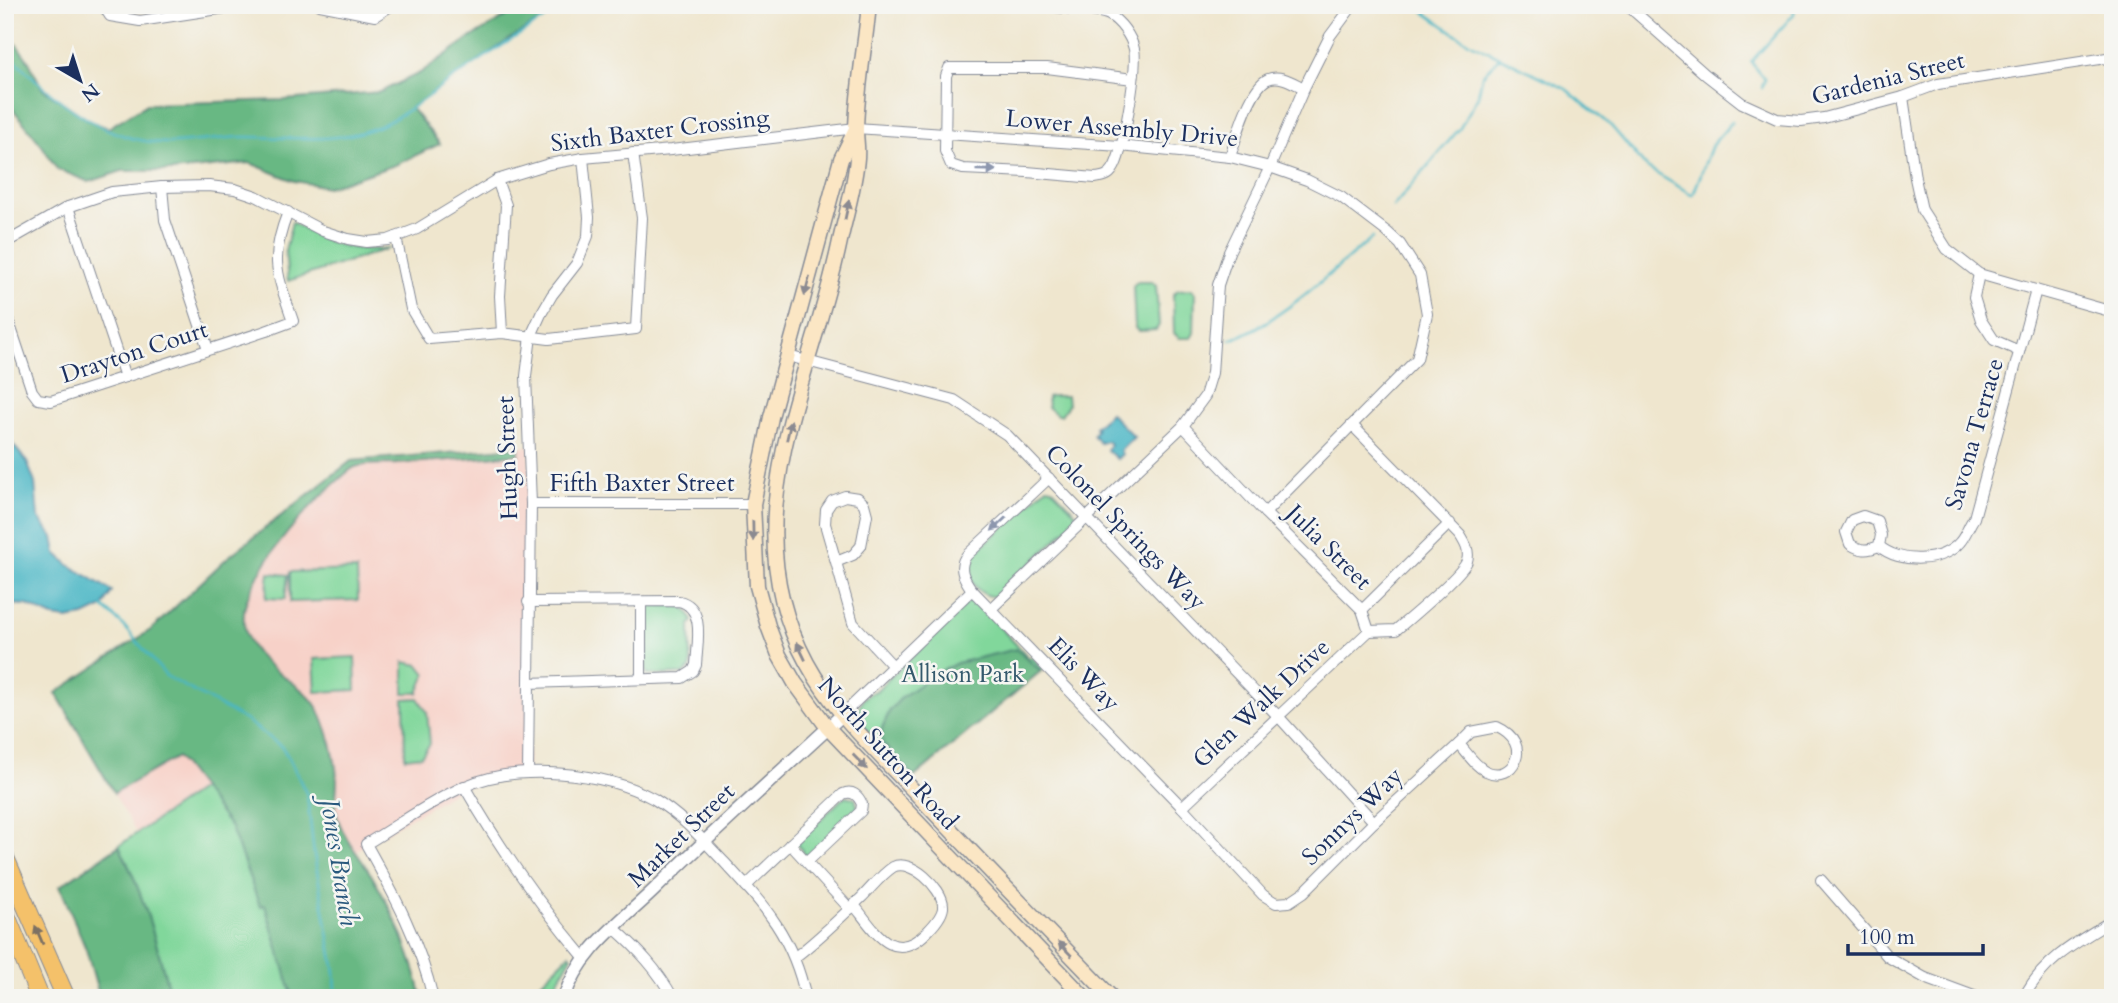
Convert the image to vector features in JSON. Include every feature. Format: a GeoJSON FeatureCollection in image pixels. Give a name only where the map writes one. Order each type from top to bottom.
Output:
{"type":"FeatureCollection","features":[{"type":"Feature","properties":{"kind":"highway"},"geometry":{"type":"LineString","coordinates":[[5,858],[66,998]]}},
{"type":"Feature","properties":{"kind":"highway"},"geometry":{"type":"LineString","coordinates":[[5,913],[39,995]]}},
{"type":"Feature","properties":{"kind":"main road","name":"North Sutton Road"},"geometry":{"type":"LineString","coordinates":[[869,5],[856,128],[857,159],[842,234],[775,492],[774,558],[779,590],[793,636],[816,678],[842,714],[1112,998]]}},
{"type":"Feature","properties":{"kind":"main road","name":"North Sutton Road"},"geometry":{"type":"LineString","coordinates":[[856,128],[841,159],[788,356],[753,504],[757,586],[779,655],[795,683],[828,728],[1085,998]]}},
{"type":"Feature","properties":{"kind":"street"},"geometry":{"type":"LineString","coordinates":[[103,5],[110,16],[140,21],[245,5]]}},
{"type":"Feature","properties":{"kind":"street"},"geometry":{"type":"LineString","coordinates":[[320,5],[375,16],[392,5]]}},
{"type":"Feature","properties":{"kind":"street"},"geometry":{"type":"LineString","coordinates":[[1035,5],[1084,8],[1108,14],[1124,29],[1134,47],[1133,79],[1114,169],[1105,176],[1095,178],[958,168],[951,164],[945,155],[946,76],[949,68],[953,66],[1046,68],[1133,79]]}},
{"type":"Feature","properties":{"kind":"street"},"geometry":{"type":"LineString","coordinates":[[991,608],[1183,426],[1205,396],[1212,373],[1218,285],[1229,251],[1330,36],[1353,5]]}},
{"type":"Feature","properties":{"kind":"street","name":"Gardenia Street"},"geometry":{"type":"LineString","coordinates":[[1627,5],[1742,103],[1769,116],[1801,121],[1824,118],[1903,97],[1938,84],[2113,57]]}},
{"type":"Feature","properties":{"kind":"street"},"geometry":{"type":"LineString","coordinates":[[1230,156],[1258,86],[1269,79],[1282,78],[1304,88]]}},
{"type":"Feature","properties":{"kind":"street"},"geometry":{"type":"LineString","coordinates":[[1903,97],[1914,178],[1922,210],[1947,250],[1979,274],[2113,312]]}},
{"type":"Feature","properties":{"kind":"street","name":"Lower Assembly Drive"},"geometry":{"type":"LineString","coordinates":[[856,128],[1230,156],[1307,180],[1349,203],[1400,244],[1420,275],[1427,313],[1418,359],[1265,513]]}},
{"type":"Feature","properties":{"kind":"street","name":"Sixth Baxter Crossing"},"geometry":{"type":"LineString","coordinates":[[5,243],[68,207],[112,192],[209,186],[256,195],[323,231],[368,242],[396,237],[417,229],[497,180],[525,170],[583,158],[856,128]]}},
{"type":"Feature","properties":{"kind":"street"},"geometry":{"type":"LineString","coordinates":[[396,237],[411,309],[429,338],[502,333],[550,339],[636,329],[642,218],[633,153]]}},
{"type":"Feature","properties":{"kind":"street","name":"Hugh Street"},"geometry":{"type":"LineString","coordinates":[[528,773],[531,504],[526,376],[531,336],[552,295],[577,263],[588,236],[589,217],[583,158]]}},
{"type":"Feature","properties":{"kind":"street"},"geometry":{"type":"LineString","coordinates":[[497,180],[506,205],[500,296],[502,333]]}},
{"type":"Feature","properties":{"kind":"street"},"geometry":{"type":"LineString","coordinates":[[162,187],[165,220],[208,349]]}},
{"type":"Feature","properties":{"kind":"street"},"geometry":{"type":"LineString","coordinates":[[68,207],[125,377]]}},
{"type":"Feature","properties":{"kind":"street","name":"Drayton Court"},"geometry":{"type":"LineString","coordinates":[[5,310],[32,391],[38,399],[51,401],[293,321],[275,259],[280,232],[288,212]]}},
{"type":"Feature","properties":{"kind":"street"},"geometry":{"type":"LineString","coordinates":[[1979,274],[1973,297],[1980,320],[1994,340],[2019,351]]}},
{"type":"Feature","properties":{"kind":"street","name":"Savona Terrace"},"geometry":{"type":"LineString","coordinates":[[1879,546],[1885,551],[1913,558],[1937,557],[1959,543],[1974,518],[2036,290]]}},
{"type":"Feature","properties":{"kind":"street","name":"Colonel Springs Way"},"geometry":{"type":"LineString","coordinates":[[788,356],[954,400],[1007,435],[1278,716],[1374,822]]}},
{"type":"Feature","properties":{"kind":"street"},"geometry":{"type":"LineString","coordinates":[[1352,425],[1450,523],[1468,549],[1467,562],[1396,630],[1369,631]]}},
{"type":"Feature","properties":{"kind":"street","name":"Julia Street"},"geometry":{"type":"LineString","coordinates":[[1183,426],[1362,610],[1369,631]]}},
{"type":"Feature","properties":{"kind":"street"},"geometry":{"type":"LineString","coordinates":[[842,714],[972,590],[962,573],[963,559],[1049,478]]}},
{"type":"Feature","properties":{"kind":"street"},"geometry":{"type":"LineString","coordinates":[[836,562],[853,555],[861,546],[867,515],[864,504],[858,498],[845,496],[832,501],[826,510],[825,524],[853,623],[893,666]]}},
{"type":"Feature","properties":{"kind":"street","name":"Fifth Baxter Street"},"geometry":{"type":"LineString","coordinates":[[531,504],[753,504]]}},
{"type":"Feature","properties":{"kind":"street"},"geometry":{"type":"LineString","coordinates":[[1362,610],[1450,523]]}},
{"type":"Feature","properties":{"kind":"street","name":"Elis Way"},"geometry":{"type":"LineString","coordinates":[[972,590],[1182,807],[1263,895],[1269,898]]}},
{"type":"Feature","properties":{"kind":"street"},"geometry":{"type":"LineString","coordinates":[[528,602],[687,603],[693,608],[697,619],[696,665],[693,671],[676,680],[529,683]]}},
{"type":"Feature","properties":{"kind":"street"},"geometry":{"type":"LineString","coordinates":[[641,602],[641,679]]}},
{"type":"Feature","properties":{"kind":"street","name":"Glen Walk Drive"},"geometry":{"type":"LineString","coordinates":[[1182,807],[1369,631]]}},
{"type":"Feature","properties":{"kind":"street","name":"Market Street"},"geometry":{"type":"LineString","coordinates":[[564,998],[584,957],[704,841],[842,714]]}},
{"type":"Feature","properties":{"kind":"street","name":"Sonnys Way"},"geometry":{"type":"LineString","coordinates":[[1269,898],[1276,903],[1289,902],[1304,892],[1374,822],[1471,732],[1497,727],[1513,737],[1518,750],[1514,764],[1508,770],[1490,773],[1479,767],[1459,744]]}},
{"type":"Feature","properties":{"kind":"street"},"geometry":{"type":"LineString","coordinates":[[433,998],[425,963],[411,929],[366,844],[464,786],[528,773],[591,776],[642,794],[688,824],[746,886],[778,927],[795,957],[806,998]]}},
{"type":"Feature","properties":{"kind":"street"},"geometry":{"type":"LineString","coordinates":[[464,786],[488,828],[547,913],[584,957]]}},
{"type":"Feature","properties":{"kind":"street"},"geometry":{"type":"LineString","coordinates":[[746,886],[843,794],[853,793],[862,806],[858,814],[807,862]]}},
{"type":"Feature","properties":{"kind":"street"},"geometry":{"type":"LineString","coordinates":[[790,844],[807,862],[852,907],[887,943],[901,947],[912,945],[941,913],[943,905],[940,897],[918,870],[904,865],[893,867],[852,907],[824,934],[795,957]]}},
{"type":"Feature","properties":{"kind":"street"},"geometry":{"type":"LineString","coordinates":[[1821,880],[1888,957],[1924,978],[1979,998]]}},
{"type":"Feature","properties":{"kind":"street"},"geometry":{"type":"LineString","coordinates":[[2024,998],[2031,984],[2066,948],[2113,919]]}},
{"type":"Feature","properties":{"kind":"street"},"geometry":{"type":"LineString","coordinates":[[614,928],[641,953],[663,980],[673,998]]}},
{"type":"Feature","properties":{"kind":"shaded area"},"geometry":{"type":"Polygon","coordinates":[[[529,446],[528,773],[464,786],[357,850],[362,860],[227,771],[137,834],[56,693],[152,629],[227,558],[351,461],[529,446]]]}},
{"type":"Feature","properties":{"kind":"green space"},"geometry":{"type":"Polygon","coordinates":[[[525,5],[567,5],[511,38],[411,108],[440,144],[395,165],[328,187],[294,181],[250,163],[173,171],[122,171],[89,182],[57,169],[5,99],[5,29],[28,60],[42,88],[90,121],[108,128],[147,104],[285,100],[380,92],[420,73],[467,40],[525,5]]]}},
{"type":"Feature","properties":{"kind":"green space"},"geometry":{"type":"Polygon","coordinates":[[[292,222],[338,245],[362,249],[390,248],[288,281],[285,251],[292,222]]]}},
{"type":"Feature","properties":{"kind":"green space"},"geometry":{"type":"Polygon","coordinates":[[[1137,282],[1152,282],[1156,286],[1159,325],[1156,330],[1138,331],[1135,328],[1133,286],[1137,282]]]}},
{"type":"Feature","properties":{"kind":"green space"},"geometry":{"type":"Polygon","coordinates":[[[1192,289],[1195,293],[1194,333],[1191,338],[1179,338],[1174,333],[1173,295],[1178,290],[1192,289]]]}},
{"type":"Feature","properties":{"kind":"green space"},"geometry":{"type":"Polygon","coordinates":[[[1067,396],[1068,405],[1061,415],[1048,407],[1047,397],[1067,396]]]}},
{"type":"Feature","properties":{"kind":"green space"},"geometry":{"type":"Polygon","coordinates":[[[519,447],[519,454],[352,468],[321,496],[283,538],[262,569],[246,602],[244,625],[251,646],[270,666],[304,692],[320,713],[335,763],[337,817],[388,905],[408,950],[422,998],[293,998],[265,905],[260,906],[231,828],[177,757],[114,793],[56,693],[152,629],[227,558],[351,461],[519,447]]]}},
{"type":"Feature","properties":{"kind":"green space"},"geometry":{"type":"Polygon","coordinates":[[[1047,487],[1052,488],[1076,513],[1076,520],[998,596],[985,594],[971,579],[968,572],[969,558],[1047,487]]]}},
{"type":"Feature","properties":{"kind":"green space"},"geometry":{"type":"Polygon","coordinates":[[[357,570],[358,600],[290,602],[290,572],[357,570]]]}},
{"type":"Feature","properties":{"kind":"green space"},"geometry":{"type":"Polygon","coordinates":[[[269,573],[288,575],[285,599],[266,598],[269,573]]]}},
{"type":"Feature","properties":{"kind":"green space","name":"Allison Park"},"geometry":{"type":"Polygon","coordinates":[[[972,599],[998,621],[996,623],[1043,669],[912,779],[864,728],[859,717],[860,706],[870,693],[876,691],[953,617],[955,612],[972,599]]]}},
{"type":"Feature","properties":{"kind":"green space"},"geometry":{"type":"Polygon","coordinates":[[[674,605],[686,610],[693,621],[690,625],[691,667],[684,674],[649,675],[646,672],[649,625],[646,621],[647,611],[650,606],[674,605]]]}},
{"type":"Feature","properties":{"kind":"green space"},"geometry":{"type":"Polygon","coordinates":[[[1016,649],[1041,671],[914,777],[882,743],[882,728],[890,710],[902,697],[933,675],[957,663],[1016,649]]]}},
{"type":"Feature","properties":{"kind":"green space"},"geometry":{"type":"Polygon","coordinates":[[[355,657],[356,690],[316,692],[314,659],[355,657]]]}},
{"type":"Feature","properties":{"kind":"green space"},"geometry":{"type":"Polygon","coordinates":[[[404,662],[419,665],[426,674],[418,693],[404,693],[404,662]]]}},
{"type":"Feature","properties":{"kind":"green space"},"geometry":{"type":"Polygon","coordinates":[[[418,698],[427,712],[430,744],[421,756],[405,758],[404,699],[418,698]]]}},
{"type":"Feature","properties":{"kind":"green space"},"geometry":{"type":"Polygon","coordinates":[[[227,771],[384,897],[403,936],[422,998],[117,998],[69,880],[227,771]]]}},
{"type":"Feature","properties":{"kind":"green space"},"geometry":{"type":"Polygon","coordinates":[[[845,796],[855,798],[858,809],[807,857],[796,843],[845,796]]]}},
{"type":"Feature","properties":{"kind":"green space"},"geometry":{"type":"Polygon","coordinates":[[[119,846],[143,901],[171,998],[100,998],[86,949],[60,886],[119,846]]]}},
{"type":"Feature","properties":{"kind":"green space"},"geometry":{"type":"Polygon","coordinates":[[[570,954],[572,956],[557,982],[552,998],[525,998],[570,954]]]}},
{"type":"Feature","properties":{"kind":"water"},"geometry":{"type":"Polygon","coordinates":[[[1110,413],[1134,437],[1120,451],[1122,454],[1117,459],[1107,450],[1110,444],[1107,441],[1100,443],[1093,435],[1097,429],[1095,427],[1110,413]]]}},
{"type":"Feature","properties":{"kind":"water"},"geometry":{"type":"Polygon","coordinates":[[[5,435],[27,462],[35,483],[38,517],[53,537],[56,553],[69,565],[112,591],[103,607],[84,616],[67,619],[53,617],[27,605],[5,604],[5,435]]]}},
{"type":"Feature","properties":{"kind":"waterway"},"geometry":{"type":"LineString","coordinates":[[5,50],[58,99],[120,135],[167,143],[242,137],[338,137],[369,130],[391,120],[567,5]]}},
{"type":"Feature","properties":{"kind":"waterway"},"geometry":{"type":"LineString","coordinates":[[1414,5],[1463,39],[1566,89],[1611,126],[1647,168],[1693,195],[1712,145],[1732,122]]}},
{"type":"Feature","properties":{"kind":"waterway"},"geometry":{"type":"LineString","coordinates":[[1762,88],[1765,79],[1751,62],[1794,14],[1794,5]]}},
{"type":"Feature","properties":{"kind":"waterway"},"geometry":{"type":"LineString","coordinates":[[1393,207],[1460,128],[1478,96],[1482,76],[1500,57]]}},
{"type":"Feature","properties":{"kind":"waterway"},"geometry":{"type":"LineString","coordinates":[[1230,340],[1249,332],[1287,308],[1372,238]]}},
{"type":"Feature","properties":{"kind":"waterway","name":"Jones Branch"},"geometry":{"type":"LineString","coordinates":[[103,607],[124,626],[166,676],[247,721],[282,747],[290,760],[307,795],[314,854],[335,972],[336,998]]}}]}
